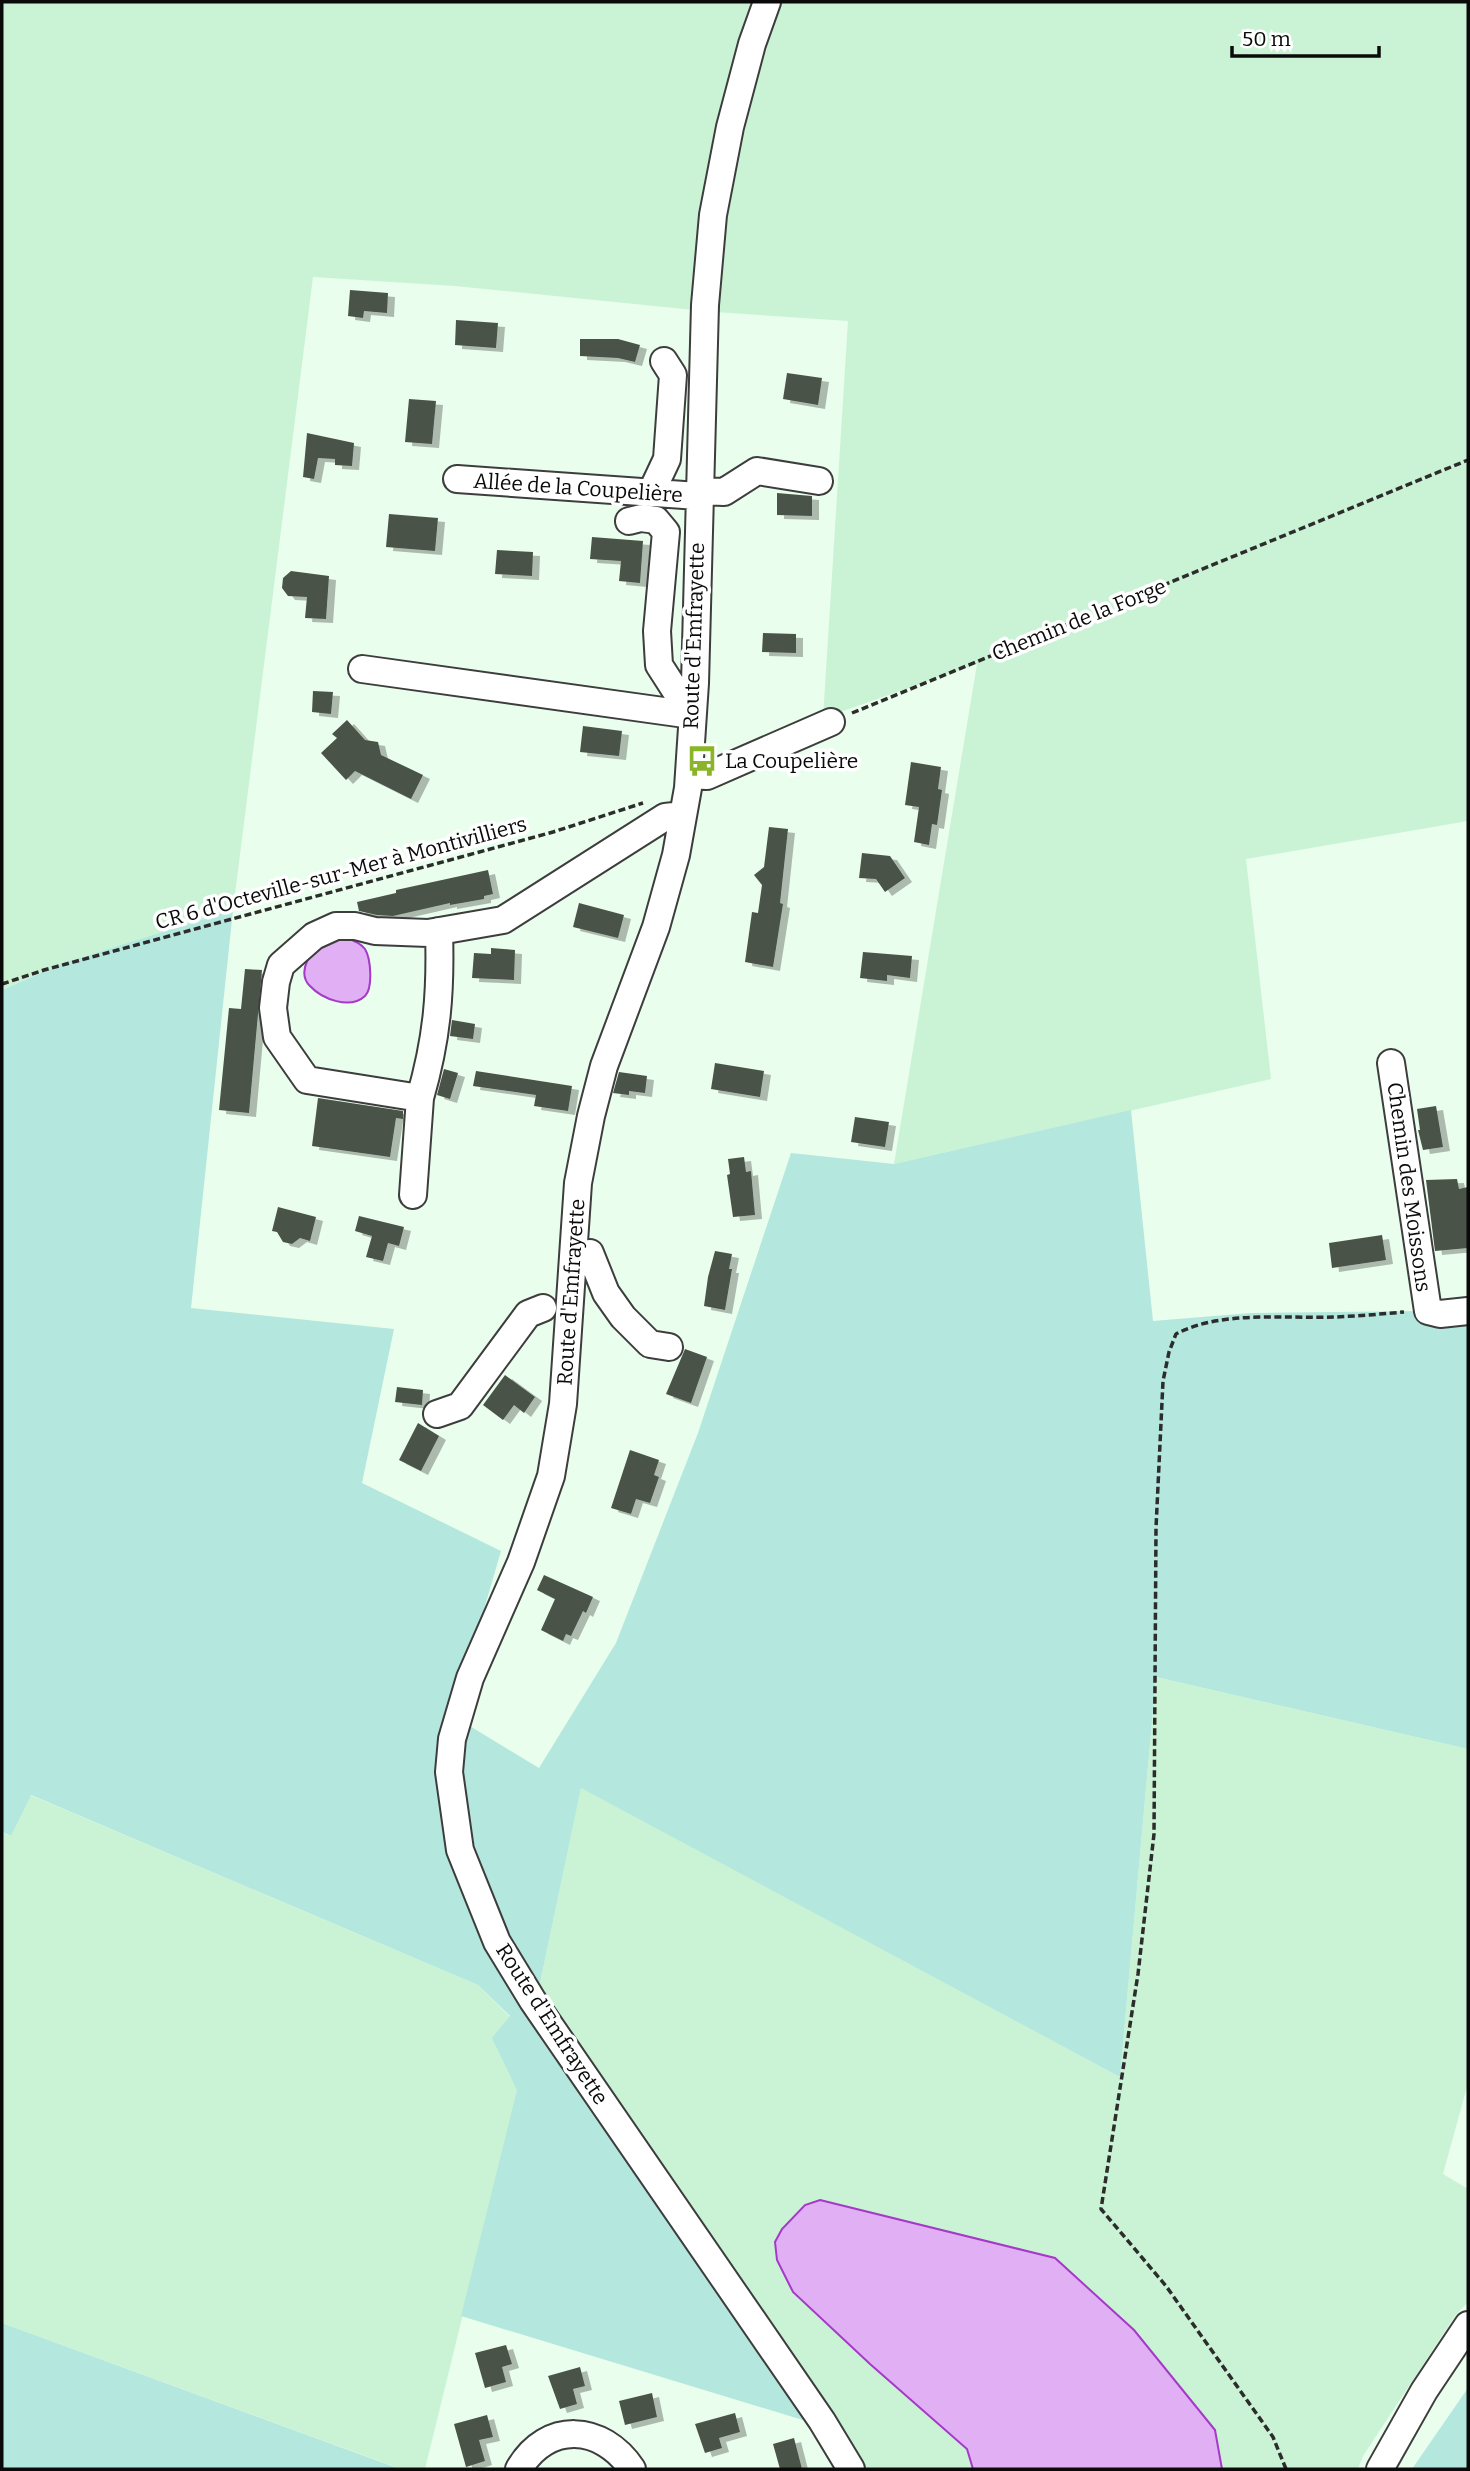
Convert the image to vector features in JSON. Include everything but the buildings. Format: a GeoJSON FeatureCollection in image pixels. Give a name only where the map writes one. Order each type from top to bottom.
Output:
{"type":"FeatureCollection","features":[{"type":"Feature","properties":{"kind":"street","name":"Route d'Emfrayette"},"geometry":{"type":"LineString","coordinates":[[767,2],[752,44],[730,127],[713,215],[705,304],[689,775],[676,855],[656,928],[604,1066],[591,1116],[578,1183],[563,1404],[551,1476],[521,1562],[470,1678],[451,1750],[449,1772],[460,1850],[497,1942],[533,2001],[822,2421],[852,2469]]}},
{"type":"Feature","properties":{"kind":"street"},"geometry":{"type":"LineString","coordinates":[[651,493],[667,459],[673,375],[664,361]]}},
{"type":"Feature","properties":{"kind":"street","name":"Allée de la Coupelière"},"geometry":{"type":"LineString","coordinates":[[457,479],[699,494],[724,492],[757,471],[819,481]]}},
{"type":"Feature","properties":{"kind":"street"},"geometry":{"type":"LineString","coordinates":[[629,521],[641,518],[656,520],[666,532],[657,631],[659,665],[677,693],[693,704]]}},
{"type":"Feature","properties":{"kind":"street"},"geometry":{"type":"LineString","coordinates":[[362,669],[693,704]]}},
{"type":"Feature","properties":{"kind":"street"},"geometry":{"type":"LineString","coordinates":[[689,775],[707,776],[831,722]]}},
{"type":"Feature","properties":{"kind":"street"},"geometry":{"type":"LineString","coordinates":[[420,1098],[307,1080],[276,1037],[273,1008],[281,965],[314,936],[336,926],[355,926],[375,931],[439,931],[503,920],[665,817],[683,814]]}},
{"type":"Feature","properties":{"kind":"street"},"geometry":{"type":"LineString","coordinates":[[414,1195],[420,1098],[432,1054],[439,1006],[439,931]]}},
{"type":"Feature","properties":{"kind":"street","name":"Chemin des Moissons"},"geometry":{"type":"LineString","coordinates":[[1391,1063],[1427,1311],[1440,1314],[1468,1311]]}},
{"type":"Feature","properties":{"kind":"street"},"geometry":{"type":"LineString","coordinates":[[590,1253],[606,1293],[623,1317],[650,1344],[669,1347]]}},
{"type":"Feature","properties":{"kind":"street"},"geometry":{"type":"LineString","coordinates":[[437,1414],[460,1406],[528,1314],[542,1308]]}},
{"type":"Feature","properties":{"kind":"street"},"geometry":{"type":"LineString","coordinates":[[1380,2469],[1424,2391],[1468,2325]]}},
{"type":"Feature","properties":{"kind":"street"},"geometry":{"type":"LineString","coordinates":[[519,2469],[529,2455],[547,2441],[570,2433],[606,2441],[618,2450],[632,2469]]}},
{"type":"Feature","properties":{"kind":"path","name":"Chemin de la Forge"},"geometry":{"type":"LineString","coordinates":[[831,722],[1468,460]]}},
{"type":"Feature","properties":{"kind":"path","name":"CR 6 d'Octeville-sur-Mer à Montivilliers"},"geometry":{"type":"LineString","coordinates":[[2,984],[44,970],[553,832],[651,800]]}},
{"type":"Feature","properties":{"kind":"path"},"geometry":{"type":"LineString","coordinates":[[1286,2469],[1273,2437],[1166,2287],[1101,2209],[1138,1974],[1154,1834],[1156,1528],[1163,1381],[1176,1334],[1192,1325],[1250,1317],[1335,1317],[1427,1311]]}},
{"type":"Feature","properties":{"kind":"green space"},"geometry":{"type":"Polygon","coordinates":[[[2,2],[755,2],[694,310],[455,286],[313,277],[233,910],[66,962],[2,990],[2,2]]]}},
{"type":"Feature","properties":{"kind":"green space"},"geometry":{"type":"Polygon","coordinates":[[[780,2],[1468,2],[1468,821],[1246,859],[1271,1079],[894,1164],[977,664],[823,718],[848,321],[715,312],[716,284],[742,128],[780,2]]]}},
{"type":"Feature","properties":{"kind":"green space"},"geometry":{"type":"Polygon","coordinates":[[[1156,1677],[1468,1749],[1468,2083],[1443,2174],[1468,2189],[1468,2302],[1455,2316],[1363,2456],[1358,2469],[860,2469],[539,1988],[581,1787],[1120,2077],[1156,1677]]]}},
{"type":"Feature","properties":{"kind":"green space"},"geometry":{"type":"Polygon","coordinates":[[[30,1795],[478,1985],[510,2017],[493,2038],[518,2090],[425,2469],[401,2469],[2,2323],[2,1833],[11,1836],[30,1795]]]}},
{"type":"Feature","properties":{"kind":"shaded area"},"geometry":{"type":"Polygon","coordinates":[[[233,910],[191,1308],[394,1329],[362,1483],[501,1551],[455,1717],[539,1768],[616,1643],[698,1433],[791,1153],[894,1164],[1131,1110],[1153,1321],[1251,1313],[1423,1311],[1468,1306],[1468,1749],[1156,1677],[1120,2077],[581,1788],[539,1988],[806,2421],[461,2316],[517,2090],[492,2038],[510,2016],[478,1985],[31,1795],[11,1836],[2,1832],[2,990],[66,962],[233,910]]]}},
{"type":"Feature","properties":{"kind":"shaded area"},"geometry":{"type":"Polygon","coordinates":[[[346,938],[365,949],[369,959],[368,992],[352,1002],[329,999],[315,991],[304,974],[310,955],[320,945],[330,939],[346,938]]]}},
{"type":"Feature","properties":{"kind":"shaded area"},"geometry":{"type":"Polygon","coordinates":[[[820,2200],[1055,2258],[1134,2330],[1215,2430],[1222,2469],[973,2469],[967,2449],[793,2292],[777,2260],[775,2242],[782,2229],[805,2205],[820,2200]]]}},
{"type":"Feature","properties":{"kind":"shaded area"},"geometry":{"type":"Polygon","coordinates":[[[2,2323],[400,2469],[2,2469],[2,2323]]]}},
{"type":"Feature","properties":{"kind":"shaded area"},"geometry":{"type":"Polygon","coordinates":[[[1468,2388],[1468,2469],[1412,2469],[1468,2388]]]}},
{"type":"Feature","properties":{"kind":"place","name":"La Coupelière"},"geometry":{"type":"Point","coordinates":[702,761]}}]}
